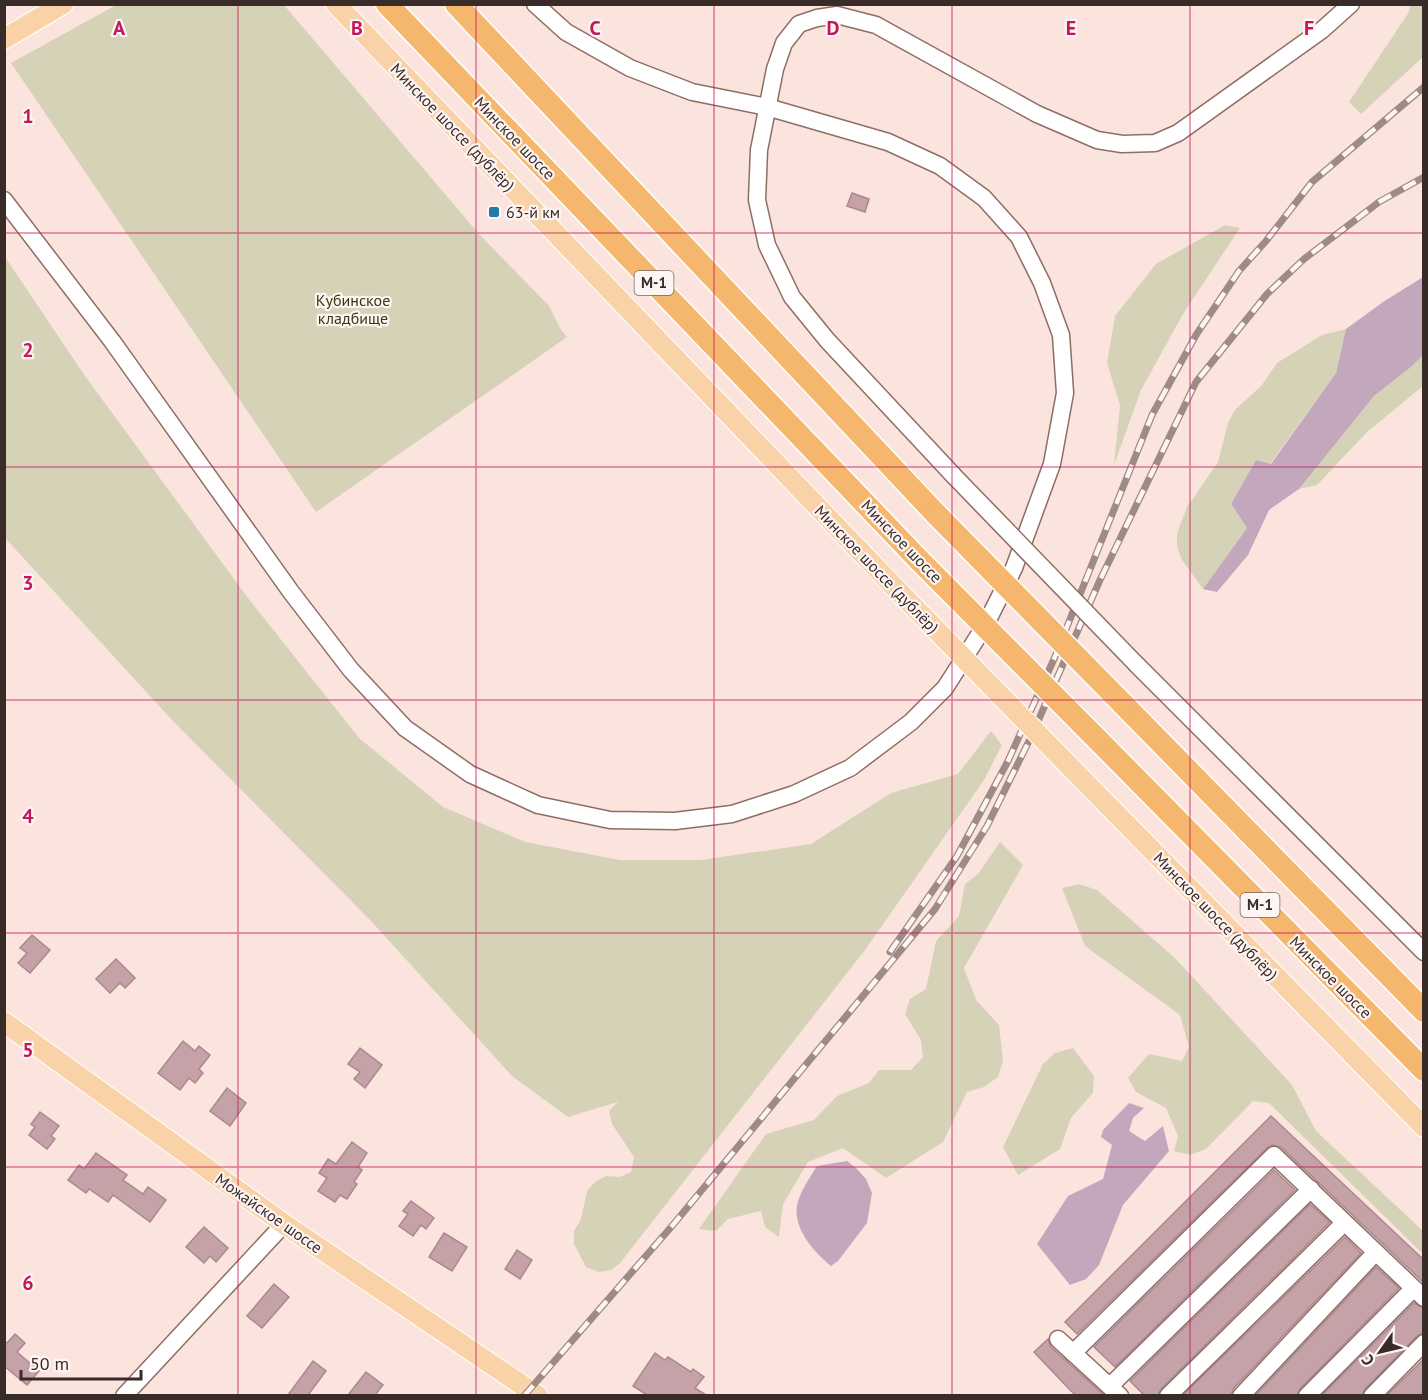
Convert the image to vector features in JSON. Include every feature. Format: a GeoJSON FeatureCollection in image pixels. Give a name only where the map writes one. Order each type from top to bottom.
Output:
{"type":"FeatureCollection","features":[{"type":"Feature","properties":{"kind":"highway","name":"Минское шоссе"},"geometry":{"type":"LineString","coordinates":[[387,4],[920,561],[1424,1070]]}},
{"type":"Feature","properties":{"kind":"highway","name":"М-1"},"geometry":{"type":"LineString","coordinates":[[456,4],[936,514],[1424,1011]]}},
{"type":"Feature","properties":{"kind":"main road"},"geometry":{"type":"LineString","coordinates":[[4,39],[63,4]]}},
{"type":"Feature","properties":{"kind":"main road","name":"Минское шоссе (дублёр)"},"geometry":{"type":"LineString","coordinates":[[336,4],[902,595],[1424,1127]]}},
{"type":"Feature","properties":{"kind":"main road","name":"Можайское шоссе"},"geometry":{"type":"LineString","coordinates":[[4,1022],[284,1224],[538,1395]]}},
{"type":"Feature","properties":{"kind":"street"},"geometry":{"type":"LineString","coordinates":[[4,200],[112,342],[291,592],[351,670],[405,728],[470,774],[538,805],[610,820],[675,821],[732,814],[794,794],[850,768],[911,722],[945,688],[986,624],[1014,568],[1052,464],[1065,393],[1061,335],[1042,283],[1019,237],[984,198],[940,166],[888,142],[767,107],[692,92],[630,68],[566,32],[535,4]]}},
{"type":"Feature","properties":{"kind":"street"},"geometry":{"type":"LineString","coordinates":[[1351,4],[1322,30],[1178,133],[1155,143],[1122,144],[1097,140],[1037,114],[876,25],[837,15],[817,18],[799,24],[784,43],[774,69],[759,150],[757,200],[767,245],[792,297],[827,340],[954,476],[1137,665],[1424,952]]}},
{"type":"Feature","properties":{"kind":"street"},"geometry":{"type":"LineString","coordinates":[[1073,1353],[1274,1155],[1418,1294],[1307,1395]]}},
{"type":"Feature","properties":{"kind":"street"},"geometry":{"type":"LineString","coordinates":[[1058,1339],[1115,1391],[1311,1189]]}},
{"type":"Feature","properties":{"kind":"street"},"geometry":{"type":"LineString","coordinates":[[1168,1395],[1344,1223]]}},
{"type":"Feature","properties":{"kind":"street"},"geometry":{"type":"LineString","coordinates":[[124,1395],[284,1224]]}},
{"type":"Feature","properties":{"kind":"street"},"geometry":{"type":"LineString","coordinates":[[1241,1395],[1375,1253]]}},
{"type":"Feature","properties":{"kind":"street"},"geometry":{"type":"LineString","coordinates":[[1372,1395],[1424,1343]]}},
{"type":"Feature","properties":{"kind":"green space","name":"Кубинское кладбище"},"geometry":{"type":"Polygon","coordinates":[[[118,4],[284,5],[479,234],[549,306],[567,337],[316,512],[11,63],[118,4]]]}},
{"type":"Feature","properties":{"kind":"green space"},"geometry":{"type":"Polygon","coordinates":[[[1410,5],[1423,5],[1423,57],[1361,114],[1349,102],[1409,12],[1410,5]]]}},
{"type":"Feature","properties":{"kind":"green space"},"geometry":{"type":"Polygon","coordinates":[[[1225,225],[1240,228],[1183,314],[1141,390],[1114,465],[1120,405],[1107,363],[1115,316],[1156,264],[1225,225]]]}},
{"type":"Feature","properties":{"kind":"green space"},"geometry":{"type":"Polygon","coordinates":[[[5,257],[85,376],[248,598],[359,738],[443,807],[525,842],[620,860],[701,860],[811,844],[891,793],[958,774],[991,731],[1002,745],[984,780],[865,950],[620,1263],[611,1270],[599,1272],[586,1267],[574,1244],[574,1231],[581,1219],[587,1191],[595,1182],[606,1176],[620,1177],[631,1172],[634,1157],[612,1124],[609,1111],[618,1102],[568,1117],[512,1076],[371,921],[172,720],[5,538],[5,257]]]}},
{"type":"Feature","properties":{"kind":"green space"},"geometry":{"type":"Polygon","coordinates":[[[1346,329],[1336,373],[1270,464],[1256,460],[1231,504],[1247,528],[1203,589],[1182,560],[1177,547],[1177,533],[1187,507],[1218,462],[1228,423],[1235,410],[1262,385],[1277,363],[1322,335],[1346,329]]]}},
{"type":"Feature","properties":{"kind":"green space"},"geometry":{"type":"Polygon","coordinates":[[[1423,355],[1423,386],[1367,432],[1317,485],[1299,489],[1374,396],[1423,355]]]}},
{"type":"Feature","properties":{"kind":"green space"},"geometry":{"type":"Polygon","coordinates":[[[1000,842],[1023,865],[964,968],[976,1000],[999,1025],[1003,1061],[998,1077],[984,1087],[967,1092],[943,1142],[886,1178],[843,1148],[808,1162],[783,1204],[779,1237],[765,1227],[761,1211],[728,1219],[716,1231],[699,1229],[766,1134],[814,1120],[837,1096],[869,1083],[879,1070],[911,1070],[923,1057],[921,1040],[905,1014],[910,999],[926,989],[936,941],[959,916],[965,884],[978,874],[1000,842]]]}},
{"type":"Feature","properties":{"kind":"green space"},"geometry":{"type":"Polygon","coordinates":[[[1079,884],[1097,890],[1175,958],[1292,1085],[1316,1131],[1423,1231],[1423,1254],[1269,1103],[1253,1101],[1206,1149],[1190,1155],[1174,1151],[1178,1136],[1166,1108],[1136,1092],[1128,1078],[1149,1054],[1182,1061],[1189,1047],[1180,1015],[1085,946],[1062,888],[1079,884]]]}},
{"type":"Feature","properties":{"kind":"green space"},"geometry":{"type":"Polygon","coordinates":[[[1073,1048],[1094,1076],[1093,1093],[1071,1118],[1060,1149],[1018,1175],[1003,1147],[1043,1064],[1055,1053],[1073,1048]]]}},
{"type":"Feature","properties":{"kind":"shaded area"},"geometry":{"type":"Polygon","coordinates":[[[1423,277],[1423,355],[1374,396],[1299,489],[1269,510],[1248,555],[1217,592],[1203,589],[1247,528],[1231,504],[1256,460],[1271,464],[1336,373],[1346,329],[1423,277]]]}},
{"type":"Feature","properties":{"kind":"shaded area"},"geometry":{"type":"Polygon","coordinates":[[[1129,1103],[1144,1108],[1133,1118],[1129,1131],[1145,1141],[1163,1126],[1169,1151],[1123,1205],[1099,1265],[1086,1279],[1070,1285],[1037,1244],[1068,1196],[1103,1179],[1112,1145],[1101,1137],[1103,1130],[1129,1103]]]}},
{"type":"Feature","properties":{"kind":"shaded area"},"geometry":{"type":"Polygon","coordinates":[[[847,1161],[866,1179],[872,1193],[867,1223],[838,1261],[831,1266],[806,1239],[798,1223],[797,1205],[817,1166],[847,1161]]]}},
{"type":"Feature","properties":{"kind":"building"},"geometry":{"type":"Polygon","coordinates":[[[852,193],[869,199],[865,212],[847,206],[852,193]]]}},
{"type":"Feature","properties":{"kind":"building"},"geometry":{"type":"Polygon","coordinates":[[[32,935],[50,950],[30,973],[18,963],[27,953],[20,948],[32,935]]]}},
{"type":"Feature","properties":{"kind":"building"},"geometry":{"type":"Polygon","coordinates":[[[116,959],[135,978],[125,988],[120,983],[110,993],[96,979],[116,959]]]}},
{"type":"Feature","properties":{"kind":"building"},"geometry":{"type":"Polygon","coordinates":[[[183,1041],[195,1051],[199,1046],[210,1055],[199,1069],[203,1073],[195,1083],[189,1078],[180,1090],[158,1073],[183,1041]]]}},
{"type":"Feature","properties":{"kind":"building"},"geometry":{"type":"Polygon","coordinates":[[[360,1048],[382,1065],[365,1088],[354,1079],[360,1072],[348,1064],[360,1048]]]}},
{"type":"Feature","properties":{"kind":"building"},"geometry":{"type":"Polygon","coordinates":[[[227,1088],[246,1103],[230,1126],[210,1111],[227,1088]]]}},
{"type":"Feature","properties":{"kind":"building"},"geometry":{"type":"Polygon","coordinates":[[[40,1112],[59,1126],[51,1136],[55,1139],[47,1149],[29,1135],[35,1127],[31,1124],[40,1112]]]}},
{"type":"Feature","properties":{"kind":"building"},"geometry":{"type":"Polygon","coordinates":[[[1271,1116],[1424,1260],[1424,1283],[1281,1147],[1272,1145],[1077,1334],[1065,1322],[1271,1116]]]}},
{"type":"Feature","properties":{"kind":"building"},"geometry":{"type":"Polygon","coordinates":[[[352,1142],[367,1153],[358,1167],[362,1170],[354,1182],[357,1184],[347,1199],[340,1195],[335,1202],[318,1191],[327,1178],[319,1173],[328,1159],[336,1164],[352,1142]]]}},
{"type":"Feature","properties":{"kind":"building"},"geometry":{"type":"Polygon","coordinates":[[[96,1153],[127,1175],[123,1180],[143,1194],[148,1187],[166,1200],[150,1222],[113,1195],[108,1202],[89,1189],[86,1193],[68,1180],[79,1165],[84,1169],[96,1153]]]}},
{"type":"Feature","properties":{"kind":"building"},"geometry":{"type":"Polygon","coordinates":[[[1274,1170],[1295,1190],[1115,1367],[1094,1347],[1274,1170]]]}},
{"type":"Feature","properties":{"kind":"building"},"geometry":{"type":"Polygon","coordinates":[[[411,1201],[434,1218],[426,1229],[421,1225],[413,1236],[399,1226],[408,1214],[403,1211],[411,1201]]]}},
{"type":"Feature","properties":{"kind":"building"},"geometry":{"type":"Polygon","coordinates":[[[1310,1204],[1330,1222],[1161,1389],[1158,1395],[1144,1395],[1130,1381],[1310,1204]]]}},
{"type":"Feature","properties":{"kind":"building"},"geometry":{"type":"Polygon","coordinates":[[[204,1227],[228,1248],[216,1262],[210,1256],[204,1263],[186,1247],[204,1227]]]}},
{"type":"Feature","properties":{"kind":"building"},"geometry":{"type":"Polygon","coordinates":[[[444,1233],[467,1247],[452,1271],[429,1257],[444,1233]]]}},
{"type":"Feature","properties":{"kind":"building"},"geometry":{"type":"Polygon","coordinates":[[[1345,1237],[1361,1253],[1233,1389],[1231,1395],[1183,1395],[1345,1237]]]}},
{"type":"Feature","properties":{"kind":"building"},"geometry":{"type":"Polygon","coordinates":[[[517,1250],[532,1260],[520,1279],[505,1269],[517,1250]]]}},
{"type":"Feature","properties":{"kind":"building"},"geometry":{"type":"Polygon","coordinates":[[[1376,1267],[1399,1288],[1300,1389],[1297,1395],[1256,1395],[1376,1267]]]}},
{"type":"Feature","properties":{"kind":"building"},"geometry":{"type":"Polygon","coordinates":[[[274,1284],[289,1297],[262,1328],[247,1316],[274,1284]]]}},
{"type":"Feature","properties":{"kind":"building"},"geometry":{"type":"Polygon","coordinates":[[[1414,1303],[1424,1308],[1424,1333],[1417,1336],[1365,1389],[1362,1395],[1322,1395],[1414,1303]]]}},
{"type":"Feature","properties":{"kind":"building"},"geometry":{"type":"Polygon","coordinates":[[[15,1334],[25,1343],[17,1352],[39,1371],[27,1385],[4,1366],[4,1341],[7,1343],[15,1334]]]}},
{"type":"Feature","properties":{"kind":"building"},"geometry":{"type":"Polygon","coordinates":[[[1048,1339],[1051,1347],[1104,1395],[1076,1395],[1071,1391],[1034,1352],[1048,1339]]]}},
{"type":"Feature","properties":{"kind":"building"},"geometry":{"type":"Polygon","coordinates":[[[655,1353],[665,1360],[668,1357],[691,1372],[693,1369],[704,1377],[695,1388],[706,1395],[647,1395],[633,1386],[655,1353]]]}},
{"type":"Feature","properties":{"kind":"building"},"geometry":{"type":"Polygon","coordinates":[[[1424,1359],[1424,1395],[1387,1395],[1424,1359]]]}},
{"type":"Feature","properties":{"kind":"building"},"geometry":{"type":"Polygon","coordinates":[[[313,1361],[326,1371],[308,1395],[288,1395],[313,1361]]]}},
{"type":"Feature","properties":{"kind":"building"},"geometry":{"type":"Polygon","coordinates":[[[366,1372],[383,1385],[375,1395],[348,1395],[366,1372]]]}},
{"type":"Feature","properties":{"kind":"railway"},"geometry":{"type":"LineString","coordinates":[[890,952],[957,856],[1008,761],[1054,659],[1152,415],[1196,335],[1239,271],[1266,241],[1312,182],[1424,87]]}},
{"type":"Feature","properties":{"kind":"railway"},"geometry":{"type":"LineString","coordinates":[[524,1396],[672,1226],[935,909],[987,826],[1031,737],[1100,580],[1196,382],[1267,294],[1304,259],[1379,202],[1424,177]]}},
{"type":"Feature","properties":{"kind":"place","name":"63-й км"},"geometry":{"type":"Point","coordinates":[494,212]}}]}
